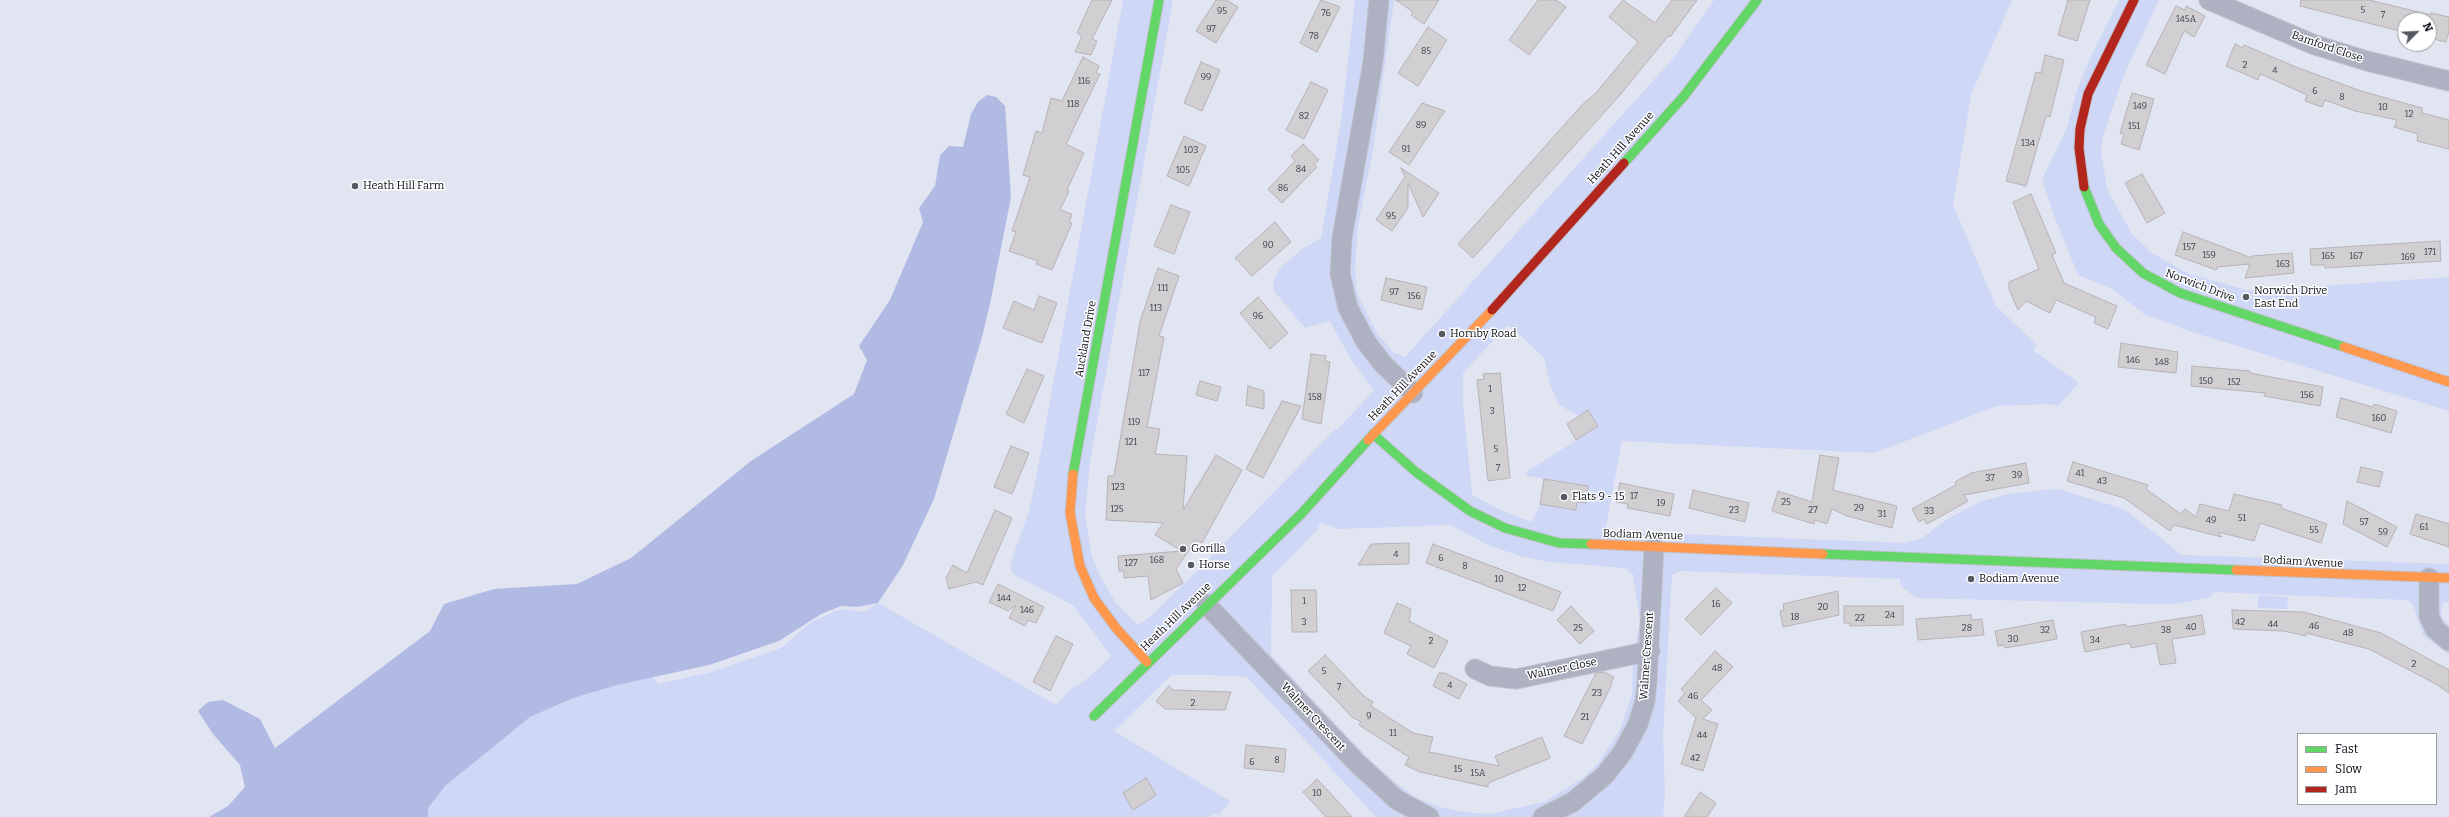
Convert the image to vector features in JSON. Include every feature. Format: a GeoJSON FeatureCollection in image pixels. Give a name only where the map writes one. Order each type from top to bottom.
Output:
{"type":"FeatureCollection","features":[{"type":"Feature","properties":{"kind":"street","name":"Auckland Drive"},"geometry":{"type":"LineString","coordinates":[[1147,662],[1116,628],[1094,598],[1074,548],[1070,513],[1072,479],[1159,0]]}},
{"type":"Feature","properties":{"kind":"street"},"geometry":{"type":"LineString","coordinates":[[1379,0],[1373,62],[1342,238],[1340,274],[1348,308],[1366,342],[1382,363],[1413,393]]}},
{"type":"Feature","properties":{"kind":"street","name":"Heath Hill Avenue"},"geometry":{"type":"LineString","coordinates":[[1094,716],[1206,604],[1302,513],[1373,434],[1493,309],[1684,96],[1757,0]]}},
{"type":"Feature","properties":{"kind":"street","name":"Norwich Drive"},"geometry":{"type":"LineString","coordinates":[[2134,0],[2088,94],[2079,136],[2080,165],[2088,199],[2099,224],[2116,248],[2143,273],[2180,293],[2449,382]]}},
{"type":"Feature","properties":{"kind":"street","name":"Bamford Close"},"geometry":{"type":"LineString","coordinates":[[2209,0],[2315,45],[2363,60],[2449,81]]}},
{"type":"Feature","properties":{"kind":"street","name":"Bodiam Avenue"},"geometry":{"type":"LineString","coordinates":[[1373,434],[1440,491],[1470,511],[1505,528],[1560,543],[2449,578]]}},
{"type":"Feature","properties":{"kind":"street","name":"Walmer Crescent"},"geometry":{"type":"LineString","coordinates":[[1543,817],[1573,802],[1605,775],[1623,752],[1642,709],[1650,651],[1654,547]]}},
{"type":"Feature","properties":{"kind":"street"},"geometry":{"type":"LineString","coordinates":[[2429,578],[2428,616],[2435,629],[2449,640]]}},
{"type":"Feature","properties":{"kind":"street","name":"Walmer Crescent"},"geometry":{"type":"LineString","coordinates":[[1206,604],[1361,768],[1397,800],[1428,817]]}},
{"type":"Feature","properties":{"kind":"street","name":"Walmer Close"},"geometry":{"type":"LineString","coordinates":[[1475,670],[1490,676],[1516,679],[1650,651]]}},
{"type":"Feature","properties":{"kind":"shaded area"},"geometry":{"type":"Polygon","coordinates":[[[1123,0],[1173,0],[1090,462],[1085,516],[1092,556],[1100,576],[1116,603],[1138,625],[1151,616],[1209,559],[1335,429],[1338,429],[1374,390],[1350,358],[1330,321],[1305,328],[1273,290],[1274,280],[1280,268],[1302,249],[1321,238],[1341,122],[1355,0],[1394,0],[1373,150],[1358,225],[1355,269],[1356,286],[1359,298],[1377,333],[1393,352],[1405,357],[1674,57],[1714,0],[2012,0],[1971,95],[1953,205],[1996,306],[2037,345],[2033,350],[2079,383],[2058,406],[2049,404],[1997,406],[1874,453],[1622,441],[1605,531],[1905,543],[1922,538],[1949,518],[1982,501],[2009,494],[2054,489],[2061,490],[2124,509],[2182,555],[2449,564],[2449,602],[2444,602],[2441,612],[2442,618],[2449,626],[2449,655],[2423,635],[2412,603],[2406,600],[2213,592],[2212,597],[2176,604],[1916,598],[1900,585],[1900,579],[1680,571],[1672,575],[1663,736],[1665,791],[1663,817],[1376,817],[1247,677],[1171,675],[1114,731],[1230,801],[1219,815],[1213,814],[1209,817],[360,817],[617,636],[659,684],[711,672],[781,648],[810,623],[833,612],[844,609],[864,612],[878,603],[1056,705],[1075,685],[1078,686],[1111,656],[1074,606],[1013,574],[1010,565],[1029,511],[1123,0]],[[1507,326],[1463,373],[1463,402],[1472,495],[1503,511],[1532,522],[1540,504],[1576,510],[1577,502],[1586,503],[1588,486],[1528,476],[1525,474],[1516,479],[1598,426],[1589,410],[1579,416],[1559,405],[1550,384],[1544,358],[1513,328],[1507,326]],[[1320,522],[1318,529],[1272,576],[1271,655],[1366,756],[1395,782],[1415,797],[1440,807],[1463,812],[1490,814],[1544,802],[1584,777],[1599,762],[1620,730],[1632,694],[1633,658],[1640,621],[1633,574],[1624,568],[1549,562],[1520,556],[1488,545],[1451,525],[1338,529],[1320,522]]]}},
{"type":"Feature","properties":{"kind":"shaded area"},"geometry":{"type":"Polygon","coordinates":[[[2119,0],[2159,0],[2123,77],[2103,136],[2101,150],[2107,189],[2132,234],[2152,253],[2189,274],[2250,291],[2449,277],[2449,411],[2192,332],[2144,314],[2111,288],[2078,275],[2053,213],[2042,179],[2066,130],[2077,90],[2091,56],[2119,0]]]}},
{"type":"Feature","properties":{"kind":"shaded area"},"geometry":{"type":"Polygon","coordinates":[[[987,95],[996,97],[1005,106],[1011,197],[990,304],[982,337],[934,499],[903,565],[878,603],[857,607],[841,606],[821,614],[779,641],[709,665],[617,685],[573,698],[530,717],[445,786],[428,808],[428,817],[209,817],[228,806],[245,787],[240,765],[213,734],[198,711],[208,702],[223,700],[260,719],[275,748],[430,631],[444,604],[494,589],[577,584],[631,558],[751,461],[854,394],[867,360],[859,346],[890,300],[923,222],[919,208],[935,186],[940,155],[949,146],[963,147],[971,114],[978,102],[987,95]]]}},
{"type":"Feature","properties":{"kind":"shaded area"},"geometry":{"type":"Polygon","coordinates":[[[2258,595],[2288,597],[2287,609],[2258,608],[2258,595]]]}},
{"type":"Feature","properties":{"kind":"building"},"geometry":{"type":"Polygon","coordinates":[[[1092,0],[1112,0],[1092,39],[1097,41],[1091,55],[1075,52],[1082,36],[1077,33],[1092,0]]]}},
{"type":"Feature","properties":{"kind":"building"},"geometry":{"type":"Polygon","coordinates":[[[1216,0],[1226,0],[1238,7],[1216,43],[1196,31],[1216,0]]]}},
{"type":"Feature","properties":{"kind":"building"},"geometry":{"type":"Polygon","coordinates":[[[1321,0],[1340,7],[1317,52],[1300,43],[1321,0]]]}},
{"type":"Feature","properties":{"kind":"building"},"geometry":{"type":"Polygon","coordinates":[[[1396,0],[1439,0],[1424,24],[1411,15],[1413,12],[1396,0]]]}},
{"type":"Feature","properties":{"kind":"building"},"geometry":{"type":"Polygon","coordinates":[[[1538,0],[1556,0],[1566,7],[1529,55],[1509,40],[1538,0]]]}},
{"type":"Feature","properties":{"kind":"building"},"geometry":{"type":"Polygon","coordinates":[[[1623,0],[1655,23],[1672,0],[1697,0],[1670,37],[1669,35],[1620,95],[1473,258],[1458,244],[1582,105],[1595,94],[1638,42],[1609,17],[1623,0]]]}},
{"type":"Feature","properties":{"kind":"building"},"geometry":{"type":"Polygon","coordinates":[[[2068,0],[2090,0],[2077,41],[2058,35],[2068,0]]]}},
{"type":"Feature","properties":{"kind":"building"},"geometry":{"type":"Polygon","coordinates":[[[2301,0],[2369,0],[2419,12],[2397,12],[2397,30],[2300,6],[2301,0]]]}},
{"type":"Feature","properties":{"kind":"building"},"geometry":{"type":"Polygon","coordinates":[[[2176,6],[2185,10],[2186,6],[2205,16],[2194,37],[2184,31],[2165,74],[2146,65],[2176,6]]]}},
{"type":"Feature","properties":{"kind":"building"},"geometry":{"type":"Polygon","coordinates":[[[2437,14],[2449,17],[2449,31],[2446,42],[2437,40],[2437,14]]]}},
{"type":"Feature","properties":{"kind":"building"},"geometry":{"type":"Polygon","coordinates":[[[1428,27],[1447,40],[1418,86],[1398,73],[1428,27]]]}},
{"type":"Feature","properties":{"kind":"building"},"geometry":{"type":"Polygon","coordinates":[[[2235,44],[2243,48],[2244,45],[2296,67],[2361,91],[2422,108],[2422,113],[2449,120],[2449,149],[2417,141],[2418,134],[2394,127],[2397,120],[2355,111],[2325,100],[2322,107],[2305,101],[2307,95],[2260,74],[2258,80],[2226,66],[2235,44]]]}},
{"type":"Feature","properties":{"kind":"building"},"geometry":{"type":"Polygon","coordinates":[[[2045,55],[2064,60],[2050,117],[2046,116],[2026,186],[2006,181],[2036,72],[2041,73],[2045,55]]]}},
{"type":"Feature","properties":{"kind":"building"},"geometry":{"type":"Polygon","coordinates":[[[1083,57],[1099,66],[1096,73],[1100,74],[1066,144],[1084,153],[1067,190],[1069,191],[1060,210],[1072,214],[1069,223],[1072,223],[1052,270],[1036,264],[1038,261],[1009,251],[1016,232],[1012,231],[1030,177],[1023,175],[1036,131],[1042,133],[1051,98],[1062,101],[1083,57]]]}},
{"type":"Feature","properties":{"kind":"building"},"geometry":{"type":"Polygon","coordinates":[[[1201,62],[1220,70],[1202,111],[1184,103],[1201,62]]]}},
{"type":"Feature","properties":{"kind":"building"},"geometry":{"type":"Polygon","coordinates":[[[1311,82],[1328,90],[1304,139],[1286,130],[1311,82]]]}},
{"type":"Feature","properties":{"kind":"building"},"geometry":{"type":"Polygon","coordinates":[[[2132,93],[2154,99],[2139,150],[2121,144],[2124,134],[2120,133],[2132,93]]]}},
{"type":"Feature","properties":{"kind":"building"},"geometry":{"type":"Polygon","coordinates":[[[1422,103],[1445,111],[1409,165],[1389,152],[1422,103]]]}},
{"type":"Feature","properties":{"kind":"building"},"geometry":{"type":"Polygon","coordinates":[[[1184,136],[1206,146],[1189,186],[1167,176],[1184,136]]]}},
{"type":"Feature","properties":{"kind":"building"},"geometry":{"type":"Polygon","coordinates":[[[1303,144],[1319,160],[1314,164],[1317,167],[1282,203],[1268,189],[1295,161],[1291,156],[1303,144]]]}},
{"type":"Feature","properties":{"kind":"building"},"geometry":{"type":"Polygon","coordinates":[[[1401,168],[1439,193],[1423,217],[1408,183],[1408,208],[1392,231],[1376,220],[1405,177],[1401,168]]]}},
{"type":"Feature","properties":{"kind":"building"},"geometry":{"type":"Polygon","coordinates":[[[2142,174],[2165,213],[2147,223],[2125,183],[2142,174]]]}},
{"type":"Feature","properties":{"kind":"building"},"geometry":{"type":"Polygon","coordinates":[[[2031,194],[2056,253],[2052,255],[2064,283],[2117,306],[2108,329],[2094,323],[2096,317],[2056,300],[2050,313],[2026,301],[2018,310],[2009,289],[2009,282],[2039,269],[2013,202],[2031,194]]]}},
{"type":"Feature","properties":{"kind":"building"},"geometry":{"type":"Polygon","coordinates":[[[1171,205],[1190,212],[1174,254],[1154,246],[1171,205]]]}},
{"type":"Feature","properties":{"kind":"building"},"geometry":{"type":"Polygon","coordinates":[[[1275,222],[1291,242],[1252,276],[1235,258],[1275,222]]]}},
{"type":"Feature","properties":{"kind":"building"},"geometry":{"type":"Polygon","coordinates":[[[2183,232],[2252,258],[2252,256],[2292,253],[2294,273],[2245,278],[2250,264],[2217,267],[2216,270],[2175,255],[2183,232]]]}},
{"type":"Feature","properties":{"kind":"building"},"geometry":{"type":"Polygon","coordinates":[[[2440,241],[2441,261],[2325,268],[2324,265],[2311,265],[2310,249],[2440,241]]]}},
{"type":"Feature","properties":{"kind":"building"},"geometry":{"type":"Polygon","coordinates":[[[1158,268],[1179,276],[1159,336],[1164,337],[1147,427],[1160,429],[1155,454],[1187,456],[1183,510],[1216,455],[1242,470],[1202,543],[1196,540],[1176,569],[1183,583],[1151,600],[1148,576],[1124,578],[1124,571],[1119,571],[1118,556],[1182,551],[1155,535],[1163,523],[1106,520],[1108,476],[1114,476],[1140,322],[1158,268]]]}},
{"type":"Feature","properties":{"kind":"building"},"geometry":{"type":"Polygon","coordinates":[[[1386,278],[1427,287],[1422,310],[1381,300],[1386,278]]]}},
{"type":"Feature","properties":{"kind":"building"},"geometry":{"type":"Polygon","coordinates":[[[1039,296],[1057,303],[1042,343],[1003,328],[1014,301],[1034,310],[1039,296]]]}},
{"type":"Feature","properties":{"kind":"building"},"geometry":{"type":"Polygon","coordinates":[[[1258,297],[1288,333],[1270,349],[1240,313],[1258,297]]]}},
{"type":"Feature","properties":{"kind":"building"},"geometry":{"type":"Polygon","coordinates":[[[2121,343],[2178,352],[2176,373],[2118,367],[2121,343]]]}},
{"type":"Feature","properties":{"kind":"building"},"geometry":{"type":"Polygon","coordinates":[[[1311,354],[1326,356],[1325,361],[1330,362],[1321,424],[1302,419],[1311,354]]]}},
{"type":"Feature","properties":{"kind":"building"},"geometry":{"type":"Polygon","coordinates":[[[2192,366],[2250,371],[2250,373],[2323,387],[2320,406],[2264,396],[2265,393],[2191,386],[2192,366]]]}},
{"type":"Feature","properties":{"kind":"building"},"geometry":{"type":"Polygon","coordinates":[[[1027,369],[1044,376],[1024,423],[1006,414],[1027,369]]]}},
{"type":"Feature","properties":{"kind":"building"},"geometry":{"type":"Polygon","coordinates":[[[1500,373],[1510,478],[1488,481],[1477,380],[1484,379],[1483,374],[1500,373]]]}},
{"type":"Feature","properties":{"kind":"building"},"geometry":{"type":"Polygon","coordinates":[[[1200,381],[1221,387],[1217,401],[1196,395],[1200,381]]]}},
{"type":"Feature","properties":{"kind":"building"},"geometry":{"type":"Polygon","coordinates":[[[1248,386],[1264,391],[1264,409],[1246,405],[1248,386]]]}},
{"type":"Feature","properties":{"kind":"building"},"geometry":{"type":"Polygon","coordinates":[[[2341,398],[2373,407],[2374,404],[2397,411],[2391,433],[2336,417],[2341,398]]]}},
{"type":"Feature","properties":{"kind":"building"},"geometry":{"type":"Polygon","coordinates":[[[1282,401],[1301,406],[1263,478],[1246,469],[1282,401]]]}},
{"type":"Feature","properties":{"kind":"building"},"geometry":{"type":"Polygon","coordinates":[[[1588,410],[1598,426],[1576,440],[1567,424],[1588,410]]]}},
{"type":"Feature","properties":{"kind":"building"},"geometry":{"type":"Polygon","coordinates":[[[1011,446],[1029,453],[1012,494],[994,487],[1011,446]]]}},
{"type":"Feature","properties":{"kind":"building"},"geometry":{"type":"Polygon","coordinates":[[[1820,455],[1839,458],[1833,490],[1897,506],[1892,528],[1847,516],[1832,509],[1827,524],[1815,520],[1814,524],[1772,511],[1778,491],[1812,502],[1820,455]]]}},
{"type":"Feature","properties":{"kind":"building"},"geometry":{"type":"Polygon","coordinates":[[[2073,462],[2148,485],[2146,489],[2181,514],[2185,509],[2196,517],[2200,504],[2229,511],[2234,494],[2282,505],[2281,508],[2327,524],[2321,543],[2260,523],[2254,541],[2218,532],[2222,537],[2174,525],[2170,531],[2124,498],[2067,481],[2073,462]]]}},
{"type":"Feature","properties":{"kind":"building"},"geometry":{"type":"Polygon","coordinates":[[[2026,463],[2029,483],[1964,495],[1968,501],[1927,524],[1924,519],[1919,522],[1912,509],[1956,485],[1955,482],[1971,473],[2026,463]]]}},
{"type":"Feature","properties":{"kind":"building"},"geometry":{"type":"Polygon","coordinates":[[[2361,467],[2383,472],[2379,487],[2357,482],[2361,467]]]}},
{"type":"Feature","properties":{"kind":"building","name":"Flats 9 - 15"},"geometry":{"type":"Polygon","coordinates":[[[1544,479],[1588,486],[1586,503],[1577,502],[1576,510],[1540,504],[1544,479]]]}},
{"type":"Feature","properties":{"kind":"building"},"geometry":{"type":"Polygon","coordinates":[[[1620,483],[1674,494],[1670,516],[1627,508],[1628,504],[1616,502],[1620,483]]]}},
{"type":"Feature","properties":{"kind":"building"},"geometry":{"type":"Polygon","coordinates":[[[1693,490],[1749,503],[1745,522],[1689,508],[1693,490]]]}},
{"type":"Feature","properties":{"kind":"building"},"geometry":{"type":"Polygon","coordinates":[[[2347,501],[2397,527],[2387,547],[2343,524],[2347,501]]]}},
{"type":"Feature","properties":{"kind":"building"},"geometry":{"type":"Polygon","coordinates":[[[995,510],[1012,518],[983,585],[976,582],[949,589],[946,578],[953,565],[967,573],[995,510]]]}},
{"type":"Feature","properties":{"kind":"building"},"geometry":{"type":"Polygon","coordinates":[[[2416,514],[2449,524],[2449,547],[2410,534],[2416,514]]]}},
{"type":"Feature","properties":{"kind":"building"},"geometry":{"type":"Polygon","coordinates":[[[1409,543],[1409,564],[1358,565],[1371,544],[1409,543]]]}},
{"type":"Feature","properties":{"kind":"building"},"geometry":{"type":"Polygon","coordinates":[[[1433,544],[1561,592],[1553,611],[1426,563],[1433,544]]]}},
{"type":"Feature","properties":{"kind":"building"},"geometry":{"type":"Polygon","coordinates":[[[998,584],[1044,607],[1036,623],[1028,620],[1025,626],[1009,618],[1016,605],[1008,611],[989,602],[998,584]]]}},
{"type":"Feature","properties":{"kind":"building"},"geometry":{"type":"Polygon","coordinates":[[[1716,588],[1732,603],[1701,635],[1685,619],[1716,588]]]}},
{"type":"Feature","properties":{"kind":"building"},"geometry":{"type":"Polygon","coordinates":[[[1291,590],[1316,590],[1317,632],[1292,632],[1291,590]]]}},
{"type":"Feature","properties":{"kind":"building"},"geometry":{"type":"Polygon","coordinates":[[[1838,591],[1839,615],[1783,627],[1780,611],[1784,610],[1783,604],[1838,591]]]}},
{"type":"Feature","properties":{"kind":"building"},"geometry":{"type":"Polygon","coordinates":[[[1397,603],[1411,609],[1409,621],[1448,641],[1434,668],[1407,654],[1411,646],[1384,633],[1397,603]]]}},
{"type":"Feature","properties":{"kind":"building"},"geometry":{"type":"Polygon","coordinates":[[[1571,606],[1594,631],[1580,644],[1557,620],[1571,606]]]}},
{"type":"Feature","properties":{"kind":"building"},"geometry":{"type":"Polygon","coordinates":[[[1844,606],[1903,606],[1903,625],[1850,626],[1850,623],[1844,623],[1844,606]]]}},
{"type":"Feature","properties":{"kind":"building"},"geometry":{"type":"Polygon","coordinates":[[[2232,610],[2304,612],[2381,633],[2449,670],[2449,693],[2434,683],[2369,649],[2306,633],[2306,636],[2284,631],[2233,629],[2232,610]]]}},
{"type":"Feature","properties":{"kind":"building"},"geometry":{"type":"Polygon","coordinates":[[[1971,615],[1972,620],[1982,619],[1984,635],[1918,640],[1916,619],[1971,615]]]}},
{"type":"Feature","properties":{"kind":"building"},"geometry":{"type":"Polygon","coordinates":[[[2202,615],[2205,634],[2172,639],[2176,663],[2160,665],[2156,643],[2131,648],[2130,643],[2085,652],[2081,632],[2126,624],[2126,627],[2202,615]]]}},
{"type":"Feature","properties":{"kind":"building"},"geometry":{"type":"Polygon","coordinates":[[[2053,620],[2057,639],[2005,648],[2004,645],[1998,646],[1995,631],[2053,620]]]}},
{"type":"Feature","properties":{"kind":"building"},"geometry":{"type":"Polygon","coordinates":[[[1056,636],[1073,644],[1050,691],[1033,682],[1056,636]]]}},
{"type":"Feature","properties":{"kind":"building"},"geometry":{"type":"Polygon","coordinates":[[[1715,651],[1733,667],[1701,700],[1712,710],[1703,719],[1718,724],[1703,771],[1681,764],[1696,718],[1678,701],[1685,693],[1681,689],[1715,651]]]}},
{"type":"Feature","properties":{"kind":"building"},"geometry":{"type":"Polygon","coordinates":[[[1325,655],[1364,696],[1373,702],[1371,706],[1413,733],[1433,737],[1429,752],[1499,766],[1495,756],[1542,737],[1550,758],[1488,783],[1488,787],[1420,772],[1405,765],[1409,757],[1359,725],[1361,722],[1352,717],[1308,671],[1325,655]]]}},
{"type":"Feature","properties":{"kind":"building"},"geometry":{"type":"Polygon","coordinates":[[[1604,672],[1614,677],[1611,683],[1612,684],[1582,744],[1564,736],[1596,673],[1604,672]]]}},
{"type":"Feature","properties":{"kind":"building"},"geometry":{"type":"Polygon","coordinates":[[[1439,673],[1445,673],[1467,684],[1459,699],[1433,686],[1439,673]]]}},
{"type":"Feature","properties":{"kind":"building"},"geometry":{"type":"Polygon","coordinates":[[[1169,686],[1173,690],[1231,692],[1225,710],[1165,709],[1156,701],[1169,686]]]}},
{"type":"Feature","properties":{"kind":"building"},"geometry":{"type":"Polygon","coordinates":[[[1246,745],[1286,749],[1284,772],[1244,768],[1246,745]]]}},
{"type":"Feature","properties":{"kind":"building"},"geometry":{"type":"Polygon","coordinates":[[[1146,778],[1156,795],[1133,810],[1123,793],[1146,778]]]}},
{"type":"Feature","properties":{"kind":"building"},"geometry":{"type":"Polygon","coordinates":[[[1317,779],[1352,817],[1326,817],[1303,792],[1317,779]]]}},
{"type":"Feature","properties":{"kind":"building"},"geometry":{"type":"Polygon","coordinates":[[[1700,792],[1716,803],[1707,817],[1684,817],[1700,792]]]}},
{"type":"Feature","properties":{"kind":"traffic: fast"},"geometry":{"type":"LineString","coordinates":[[1073,474],[1159,0]]}},
{"type":"Feature","properties":{"kind":"traffic: fast"},"geometry":{"type":"LineString","coordinates":[[1624,163],[1684,96],[1757,0]]}},
{"type":"Feature","properties":{"kind":"traffic: fast"},"geometry":{"type":"LineString","coordinates":[[2084,187],[2099,224],[2116,248],[2143,273],[2180,293],[2344,347]]}},
{"type":"Feature","properties":{"kind":"traffic: fast"},"geometry":{"type":"LineString","coordinates":[[1373,434],[1416,472],[1470,511],[1505,528],[1559,543],[1591,544]]}},
{"type":"Feature","properties":{"kind":"traffic: fast"},"geometry":{"type":"LineString","coordinates":[[1094,716],[1302,513],[1368,440]]}},
{"type":"Feature","properties":{"kind":"traffic: fast"},"geometry":{"type":"LineString","coordinates":[[1823,554],[2236,570]]}},
{"type":"Feature","properties":{"kind":"traffic: slow"},"geometry":{"type":"LineString","coordinates":[[1368,440],[1492,310]]}},
{"type":"Feature","properties":{"kind":"traffic: slow"},"geometry":{"type":"LineString","coordinates":[[2344,347],[2449,382]]}},
{"type":"Feature","properties":{"kind":"traffic: slow"},"geometry":{"type":"LineString","coordinates":[[1073,474],[1070,513],[1080,566],[1094,598],[1116,628],[1147,662]]}},
{"type":"Feature","properties":{"kind":"traffic: slow"},"geometry":{"type":"LineString","coordinates":[[1591,544],[1823,554]]}},
{"type":"Feature","properties":{"kind":"traffic: slow"},"geometry":{"type":"LineString","coordinates":[[2236,570],[2449,578]]}},
{"type":"Feature","properties":{"kind":"traffic: jam"},"geometry":{"type":"LineString","coordinates":[[2084,187],[2079,148],[2080,129],[2088,94],[2134,0]]}},
{"type":"Feature","properties":{"kind":"traffic: jam"},"geometry":{"type":"LineString","coordinates":[[1492,310],[1624,163]]}},
{"type":"Feature","properties":{"kind":"place","name":"Heath Hill Farm"},"geometry":{"type":"Point","coordinates":[355,186]}},
{"type":"Feature","properties":{"kind":"place","name":"Norwich Drive East End"},"geometry":{"type":"Point","coordinates":[2246,297]}},
{"type":"Feature","properties":{"kind":"place","name":"Hornby Road"},"geometry":{"type":"Point","coordinates":[1442,334]}},
{"type":"Feature","properties":{"kind":"place","name":"Flats 9 - 15"},"geometry":{"type":"Point","coordinates":[1564,497]}},
{"type":"Feature","properties":{"kind":"place","name":"Gorilla"},"geometry":{"type":"Point","coordinates":[1183,549]}},
{"type":"Feature","properties":{"kind":"place","name":"Horse"},"geometry":{"type":"Point","coordinates":[1191,565]}},
{"type":"Feature","properties":{"kind":"place","name":"Bodiam Avenue"},"geometry":{"type":"Point","coordinates":[1971,579]}}]}
